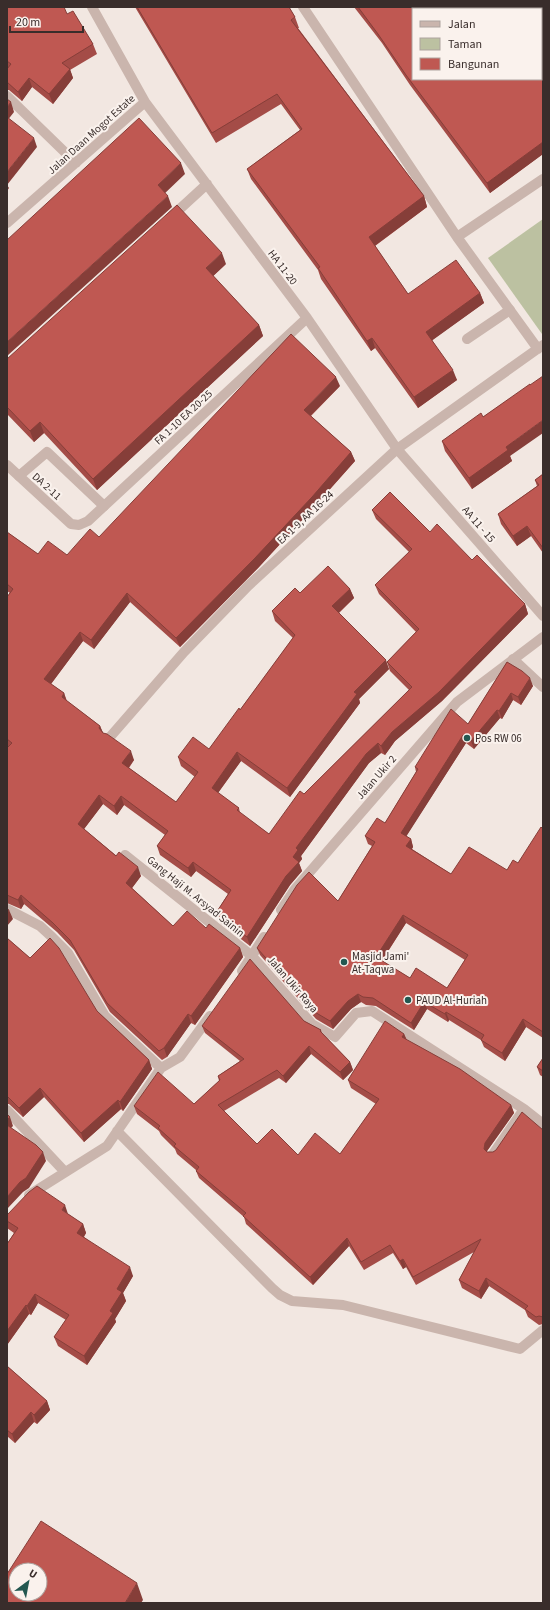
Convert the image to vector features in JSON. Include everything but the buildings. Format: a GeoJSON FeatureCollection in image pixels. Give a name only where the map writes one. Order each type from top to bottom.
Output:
{"type":"FeatureCollection","features":[{"type":"Feature","properties":{"kind":"street","name":"Jalan Daan Mogot Estate"},"geometry":{"type":"LineString","coordinates":[[7,223],[145,102],[92,7]]}},
{"type":"Feature","properties":{"kind":"street"},"geometry":{"type":"LineString","coordinates":[[303,7],[457,237],[510,310],[540,347]]}},
{"type":"Feature","properties":{"kind":"street"},"geometry":{"type":"LineString","coordinates":[[7,96],[76,163]]}},
{"type":"Feature","properties":{"kind":"street","name":"HA 11-20"},"geometry":{"type":"LineString","coordinates":[[145,102],[307,318],[397,449]]}},
{"type":"Feature","properties":{"kind":"street"},"geometry":{"type":"LineString","coordinates":[[457,237],[543,179]]}},
{"type":"Feature","properties":{"kind":"street"},"geometry":{"type":"LineString","coordinates":[[165,222],[206,184]]}},
{"type":"Feature","properties":{"kind":"street"},"geometry":{"type":"LineString","coordinates":[[467,339],[510,310]]}},
{"type":"Feature","properties":{"kind":"street","name":"FA 1-10 EA 20-25"},"geometry":{"type":"LineString","coordinates":[[71,524],[79,525],[88,521],[307,318]]}},
{"type":"Feature","properties":{"kind":"street","name":"EA 1-9, AA 16-24"},"geometry":{"type":"LineString","coordinates":[[110,737],[184,652],[248,586],[397,449],[540,347]]}},
{"type":"Feature","properties":{"kind":"street","name":"AA 11 - 15"},"geometry":{"type":"LineString","coordinates":[[397,449],[541,610]]}},
{"type":"Feature","properties":{"kind":"street"},"geometry":{"type":"LineString","coordinates":[[19,476],[47,452],[104,506]]}},
{"type":"Feature","properties":{"kind":"street","name":"DA 2-11"},"geometry":{"type":"LineString","coordinates":[[7,465],[71,524]]}},
{"type":"Feature","properties":{"kind":"street","name":"Jalan Ukir 2"},"geometry":{"type":"LineString","coordinates":[[278,916],[295,889],[457,702],[543,637]]}},
{"type":"Feature","properties":{"kind":"street"},"geometry":{"type":"LineString","coordinates":[[513,659],[543,686]]}},
{"type":"Feature","properties":{"kind":"street","name":"Gang Haji M. Arsyad Sainin"},"geometry":{"type":"LineString","coordinates":[[125,855],[252,956]]}},
{"type":"Feature","properties":{"kind":"street"},"geometry":{"type":"LineString","coordinates":[[7,909],[40,926],[52,936],[68,953],[105,1016],[161,1068]]}},
{"type":"Feature","properties":{"kind":"street"},"geometry":{"type":"LineString","coordinates":[[252,956],[269,930]]}},
{"type":"Feature","properties":{"kind":"street","name":"Jalan Ukir Raya"},"geometry":{"type":"LineString","coordinates":[[234,982],[252,956],[312,1024],[335,1037],[356,1013],[372,1011],[524,1109],[543,1124]]}},
{"type":"Feature","properties":{"kind":"street"},"geometry":{"type":"LineString","coordinates":[[23,1202],[28,1196],[107,1146],[161,1068],[180,1057],[216,1007]]}},
{"type":"Feature","properties":{"kind":"street"},"geometry":{"type":"LineString","coordinates":[[493,1154],[524,1109]]}},
{"type":"Feature","properties":{"kind":"street"},"geometry":{"type":"LineString","coordinates":[[7,1110],[65,1172]]}},
{"type":"Feature","properties":{"kind":"street"},"geometry":{"type":"LineString","coordinates":[[117,1131],[280,1295],[292,1301],[343,1305],[520,1348],[543,1330]]}},
{"type":"Feature","properties":{"kind":"green space"},"geometry":{"type":"Polygon","coordinates":[[[543,219],[543,333],[542,334],[488,258],[543,219]]]}},
{"type":"Feature","properties":{"kind":"place","name":"Pos RW 06"},"geometry":{"type":"Point","coordinates":[467,738]}},
{"type":"Feature","properties":{"kind":"place","name":"Masjid Jami' At-Taqwa"},"geometry":{"type":"Point","coordinates":[344,962]}},
{"type":"Feature","properties":{"kind":"place","name":"PAUD Al-Huriah"},"geometry":{"type":"Point","coordinates":[408,1000]}}]}
